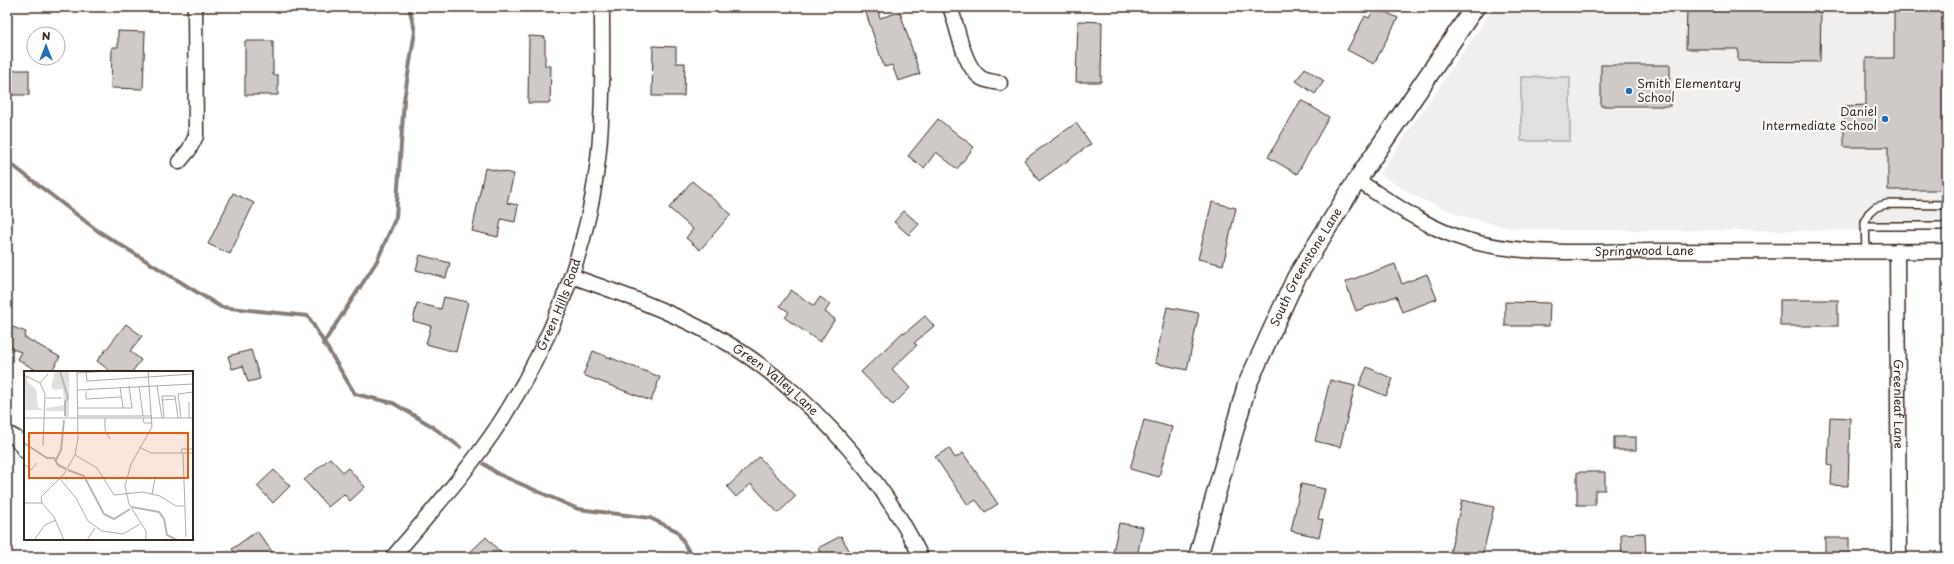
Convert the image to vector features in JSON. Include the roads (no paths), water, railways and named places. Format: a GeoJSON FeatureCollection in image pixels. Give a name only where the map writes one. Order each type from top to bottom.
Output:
{"type":"FeatureCollection","features":[{"type":"Feature","properties":{"kind":"street"},"geometry":{"type":"LineString","coordinates":[[179,162],[189,150],[196,136],[195,7]]}},
{"type":"Feature","properties":{"kind":"street","name":"Green Hills Road"},"geometry":{"type":"LineString","coordinates":[[393,557],[432,512],[500,422],[522,387],[540,350],[571,276],[591,202],[596,174],[599,145],[602,7]]}},
{"type":"Feature","properties":{"kind":"street"},"geometry":{"type":"LineString","coordinates":[[950,7],[966,57],[974,71],[982,79],[1000,83]]}},
{"type":"Feature","properties":{"kind":"street","name":"South Greenstone Lane"},"geometry":{"type":"LineString","coordinates":[[1198,557],[1247,384],[1296,278],[1358,180],[1475,7]]}},
{"type":"Feature","properties":{"kind":"street","name":"Springwood Lane"},"geometry":{"type":"LineString","coordinates":[[1358,180],[1411,216],[1466,240],[1495,246],[1567,251],[1947,251]]}},
{"type":"Feature","properties":{"kind":"street","name":"Greenleaf Lane"},"geometry":{"type":"LineString","coordinates":[[1897,251],[1899,557]]}},
{"type":"Feature","properties":{"kind":"street","name":"Green Valley Lane"},"geometry":{"type":"LineString","coordinates":[[571,276],[641,300],[684,319],[743,354],[781,383],[839,437],[872,478],[906,530],[921,557]]}},
{"type":"Feature","properties":{"kind":"street"},"geometry":{"type":"LineString","coordinates":[[7,433],[16,438],[24,450]]}},
{"type":"Feature","properties":{"kind":"lane"},"geometry":{"type":"LineString","coordinates":[[1866,252],[1866,220],[1869,213],[1876,207],[1887,204],[1947,205]]}},
{"type":"Feature","properties":{"kind":"lane"},"geometry":{"type":"LineString","coordinates":[[1865,226],[1947,226]]}},
{"type":"Feature","properties":{"kind":"waterway"},"geometry":{"type":"LineString","coordinates":[[323,344],[377,261],[396,217],[404,100],[415,31],[409,7]]}},
{"type":"Feature","properties":{"kind":"waterway"},"geometry":{"type":"LineString","coordinates":[[7,161],[98,231],[221,307],[308,316],[355,394],[393,403],[430,425],[460,447]]}},
{"type":"Feature","properties":{"kind":"waterway"},"geometry":{"type":"LineString","coordinates":[[484,464],[498,474],[578,509],[650,518],[677,531],[692,557]]}},
{"type":"Feature","properties":{"kind":"place","name":"Smith Elementary School"},"geometry":{"type":"Point","coordinates":[1629,91]}},
{"type":"Feature","properties":{"kind":"place","name":"Daniel Intermediate School"},"geometry":{"type":"Point","coordinates":[1885,119]}}]}
